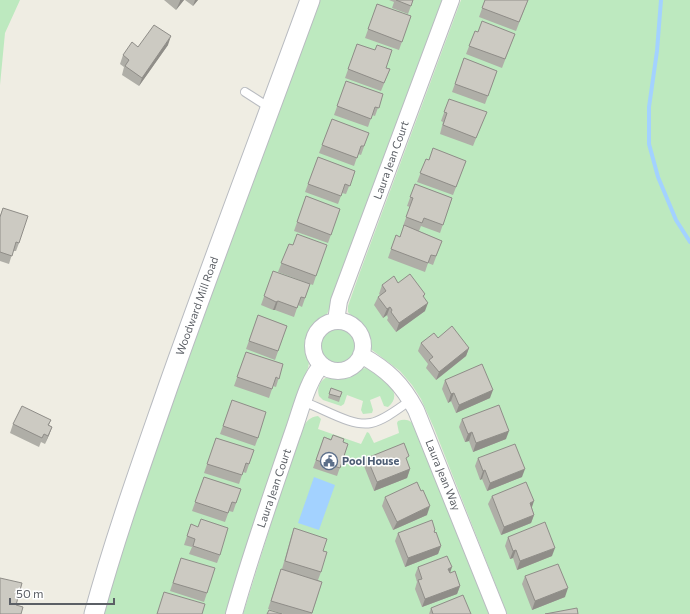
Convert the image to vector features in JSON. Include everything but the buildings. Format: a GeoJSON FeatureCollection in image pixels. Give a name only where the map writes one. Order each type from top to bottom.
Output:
{"type":"FeatureCollection","features":[{"type":"Feature","properties":{"kind":"street","name":"Woodward Mill Road"},"geometry":{"type":"LineString","coordinates":[[94,614],[103,581],[152,431],[310,0]]}},
{"type":"Feature","properties":{"kind":"street","name":"Laura Jean Court"},"geometry":{"type":"LineString","coordinates":[[338,321],[337,314],[339,300],[451,0]]}},
{"type":"Feature","properties":{"kind":"street"},"geometry":{"type":"LineString","coordinates":[[338,321],[350,325],[360,334],[363,342],[362,356],[354,366],[346,370],[334,371],[322,365],[315,355],[313,346],[315,338],[322,328],[329,323],[338,321]]}},
{"type":"Feature","properties":{"kind":"street","name":"Laura Jean Way"},"geometry":{"type":"LineString","coordinates":[[362,356],[382,367],[391,375],[411,400],[498,614]]}},
{"type":"Feature","properties":{"kind":"street","name":"Laura Jean Court"},"geometry":{"type":"LineString","coordinates":[[234,614],[267,507],[304,402],[312,380],[322,365]]}},
{"type":"Feature","properties":{"kind":"lane"},"geometry":{"type":"LineString","coordinates":[[246,92],[270,108]]}},
{"type":"Feature","properties":{"kind":"lane"},"geometry":{"type":"LineString","coordinates":[[304,402],[362,424],[380,420],[411,400]]}},
{"type":"Feature","properties":{"kind":"green space"},"geometry":{"type":"Polygon","coordinates":[[[0,0],[20,0],[5,33],[0,85],[0,0]]]}},
{"type":"Feature","properties":{"kind":"green space"},"geometry":{"type":"Polygon","coordinates":[[[317,0],[443,0],[328,312],[314,328],[309,338],[308,368],[245,553],[226,614],[101,614],[127,525],[317,0]]]}},
{"type":"Feature","properties":{"kind":"green space"},"geometry":{"type":"Polygon","coordinates":[[[461,0],[690,0],[690,614],[507,614],[434,428],[421,399],[400,371],[372,350],[368,345],[363,329],[348,312],[348,306],[360,272],[461,0]]]}},
{"type":"Feature","properties":{"kind":"green space"},"geometry":{"type":"Polygon","coordinates":[[[334,327],[342,327],[352,332],[356,339],[356,353],[352,360],[342,365],[334,365],[324,360],[322,357],[319,350],[319,342],[324,332],[327,330],[334,327]]]}},
{"type":"Feature","properties":{"kind":"green space"},"geometry":{"type":"Polygon","coordinates":[[[366,368],[384,378],[393,390],[393,401],[388,407],[384,406],[380,396],[370,400],[373,410],[372,413],[363,414],[361,410],[363,401],[347,395],[344,404],[341,406],[323,400],[319,396],[318,389],[320,383],[327,377],[344,376],[366,368]]]}},
{"type":"Feature","properties":{"kind":"green space"},"geometry":{"type":"Polygon","coordinates":[[[318,416],[321,419],[318,429],[361,444],[367,432],[374,443],[399,433],[398,421],[407,420],[413,424],[416,428],[489,614],[243,614],[303,428],[305,423],[313,417],[318,416]]]}},
{"type":"Feature","properties":{"kind":"water"},"geometry":{"type":"Polygon","coordinates":[[[314,477],[335,485],[319,530],[298,523],[314,477]]]}},
{"type":"Feature","properties":{"kind":"waterway"},"geometry":{"type":"LineString","coordinates":[[661,0],[657,51],[649,107],[649,144],[658,177],[676,220],[690,242]]}},
{"type":"Feature","properties":{"kind":"place","name":"Pool House"},"geometry":{"type":"Point","coordinates":[329,461]}}]}
